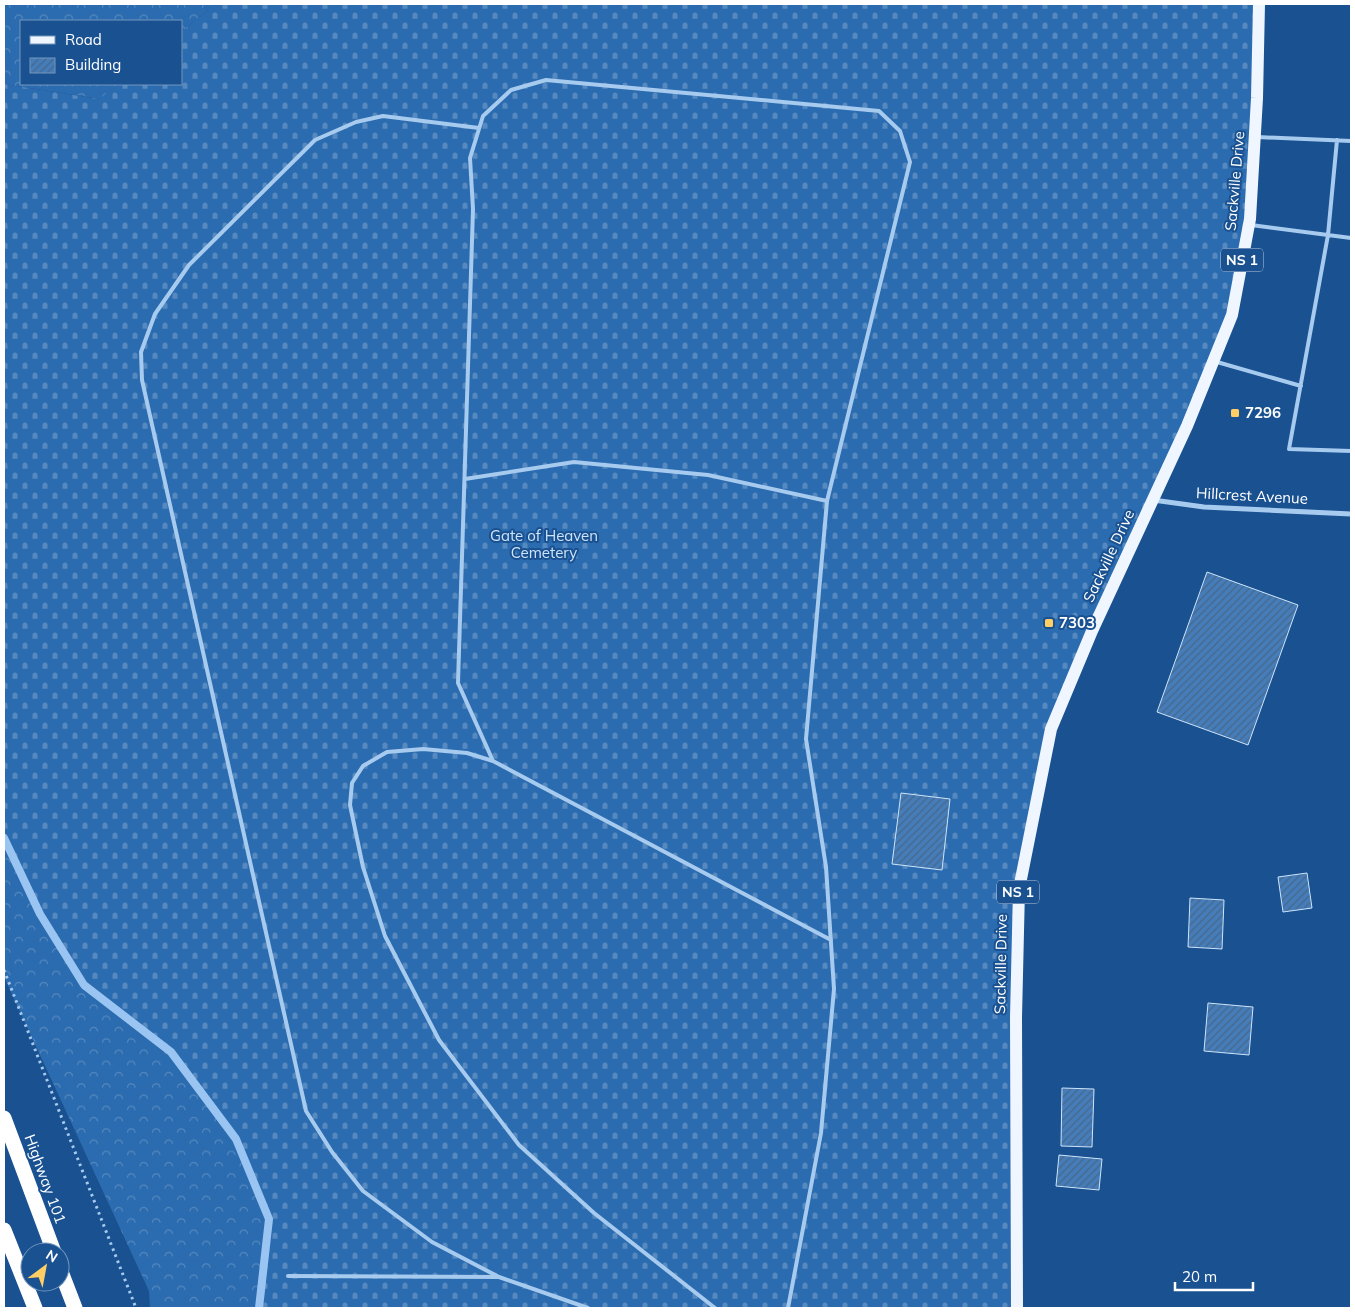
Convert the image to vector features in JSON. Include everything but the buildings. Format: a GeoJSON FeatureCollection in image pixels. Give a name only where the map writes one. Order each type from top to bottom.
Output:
{"type":"FeatureCollection","features":[{"type":"Feature","properties":{"kind":"highway","name":"Highway 101"},"geometry":{"type":"LineString","coordinates":[[4,1118],[50,1242]]}},
{"type":"Feature","properties":{"kind":"highway"},"geometry":{"type":"LineString","coordinates":[[4,1230],[35,1308]]}},
{"type":"Feature","properties":{"kind":"highway"},"geometry":{"type":"LineString","coordinates":[[69,1292],[75,1308]]}},
{"type":"Feature","properties":{"kind":"main road","name":"Sackville Drive"},"geometry":{"type":"LineString","coordinates":[[1017,1308],[1016,1017],[1018,888],[1051,730],[1092,631],[1187,426],[1232,315],[1249,224],[1255,137],[1259,4]]}},
{"type":"Feature","properties":{"kind":"street","name":"Hillcrest Avenue"},"geometry":{"type":"LineString","coordinates":[[1152,500],[1204,507],[1351,514]]}},
{"type":"Feature","properties":{"kind":"lane"},"geometry":{"type":"LineString","coordinates":[[493,761],[458,683],[474,209],[470,158],[483,116],[511,90],[546,80],[879,110],[900,131],[910,162],[827,501],[806,739],[826,867],[834,989],[821,1134],[788,1308]]}},
{"type":"Feature","properties":{"kind":"lane"},"geometry":{"type":"LineString","coordinates":[[479,128],[383,116],[356,122],[315,140],[189,265],[155,314],[142,352],[142,380],[306,1111],[332,1152],[363,1191],[432,1242],[499,1276],[588,1308]]}},
{"type":"Feature","properties":{"kind":"lane"},"geometry":{"type":"LineString","coordinates":[[1255,137],[1351,141]]}},
{"type":"Feature","properties":{"kind":"lane"},"geometry":{"type":"LineString","coordinates":[[1337,140],[1328,235],[1289,449],[1351,450]]}},
{"type":"Feature","properties":{"kind":"lane"},"geometry":{"type":"LineString","coordinates":[[1249,224],[1351,238]]}},
{"type":"Feature","properties":{"kind":"lane"},"geometry":{"type":"LineString","coordinates":[[1214,361],[1301,386]]}},
{"type":"Feature","properties":{"kind":"lane"},"geometry":{"type":"LineString","coordinates":[[465,479],[574,462],[708,475],[827,501]]}},
{"type":"Feature","properties":{"kind":"lane"},"geometry":{"type":"LineString","coordinates":[[715,1308],[594,1214],[519,1144],[439,1040],[384,936],[363,867],[350,805],[352,783],[362,766],[387,752],[423,749],[467,753],[493,761],[831,940]]}},
{"type":"Feature","properties":{"kind":"lane"},"geometry":{"type":"LineString","coordinates":[[288,1276],[499,1276]]}},
{"type":"Feature","properties":{"kind":"path"},"geometry":{"type":"LineString","coordinates":[[4,970],[136,1308]]}},
{"type":"Feature","properties":{"kind":"green space"},"geometry":{"type":"Polygon","coordinates":[[[4,4],[210,4],[207,11],[182,31],[182,20],[20,20],[20,85],[118,85],[100,99],[4,84],[4,4]]]}},
{"type":"Feature","properties":{"kind":"green space","name":"Gate of Heaven Cemetery"},"geometry":{"type":"Polygon","coordinates":[[[210,4],[1259,4],[1250,219],[1232,315],[1051,729],[1019,888],[1017,1308],[259,1308],[269,1219],[236,1139],[171,1052],[84,985],[40,914],[4,838],[4,84],[99,99],[118,85],[182,85],[182,31],[207,11],[210,4]]]}},
{"type":"Feature","properties":{"kind":"green space"},"geometry":{"type":"Polygon","coordinates":[[[4,838],[40,914],[84,985],[171,1052],[236,1139],[269,1219],[259,1308],[150,1308],[149,1291],[4,977],[4,838]]]}},
{"type":"Feature","properties":{"kind":"waterway"},"geometry":{"type":"LineString","coordinates":[[4,838],[40,914],[84,985],[171,1052],[236,1139],[269,1219],[259,1308]]}},
{"type":"Feature","properties":{"kind":"place","name":"7296"},"geometry":{"type":"Point","coordinates":[1235,413]}},
{"type":"Feature","properties":{"kind":"place","name":"7303"},"geometry":{"type":"Point","coordinates":[1049,623]}}]}
